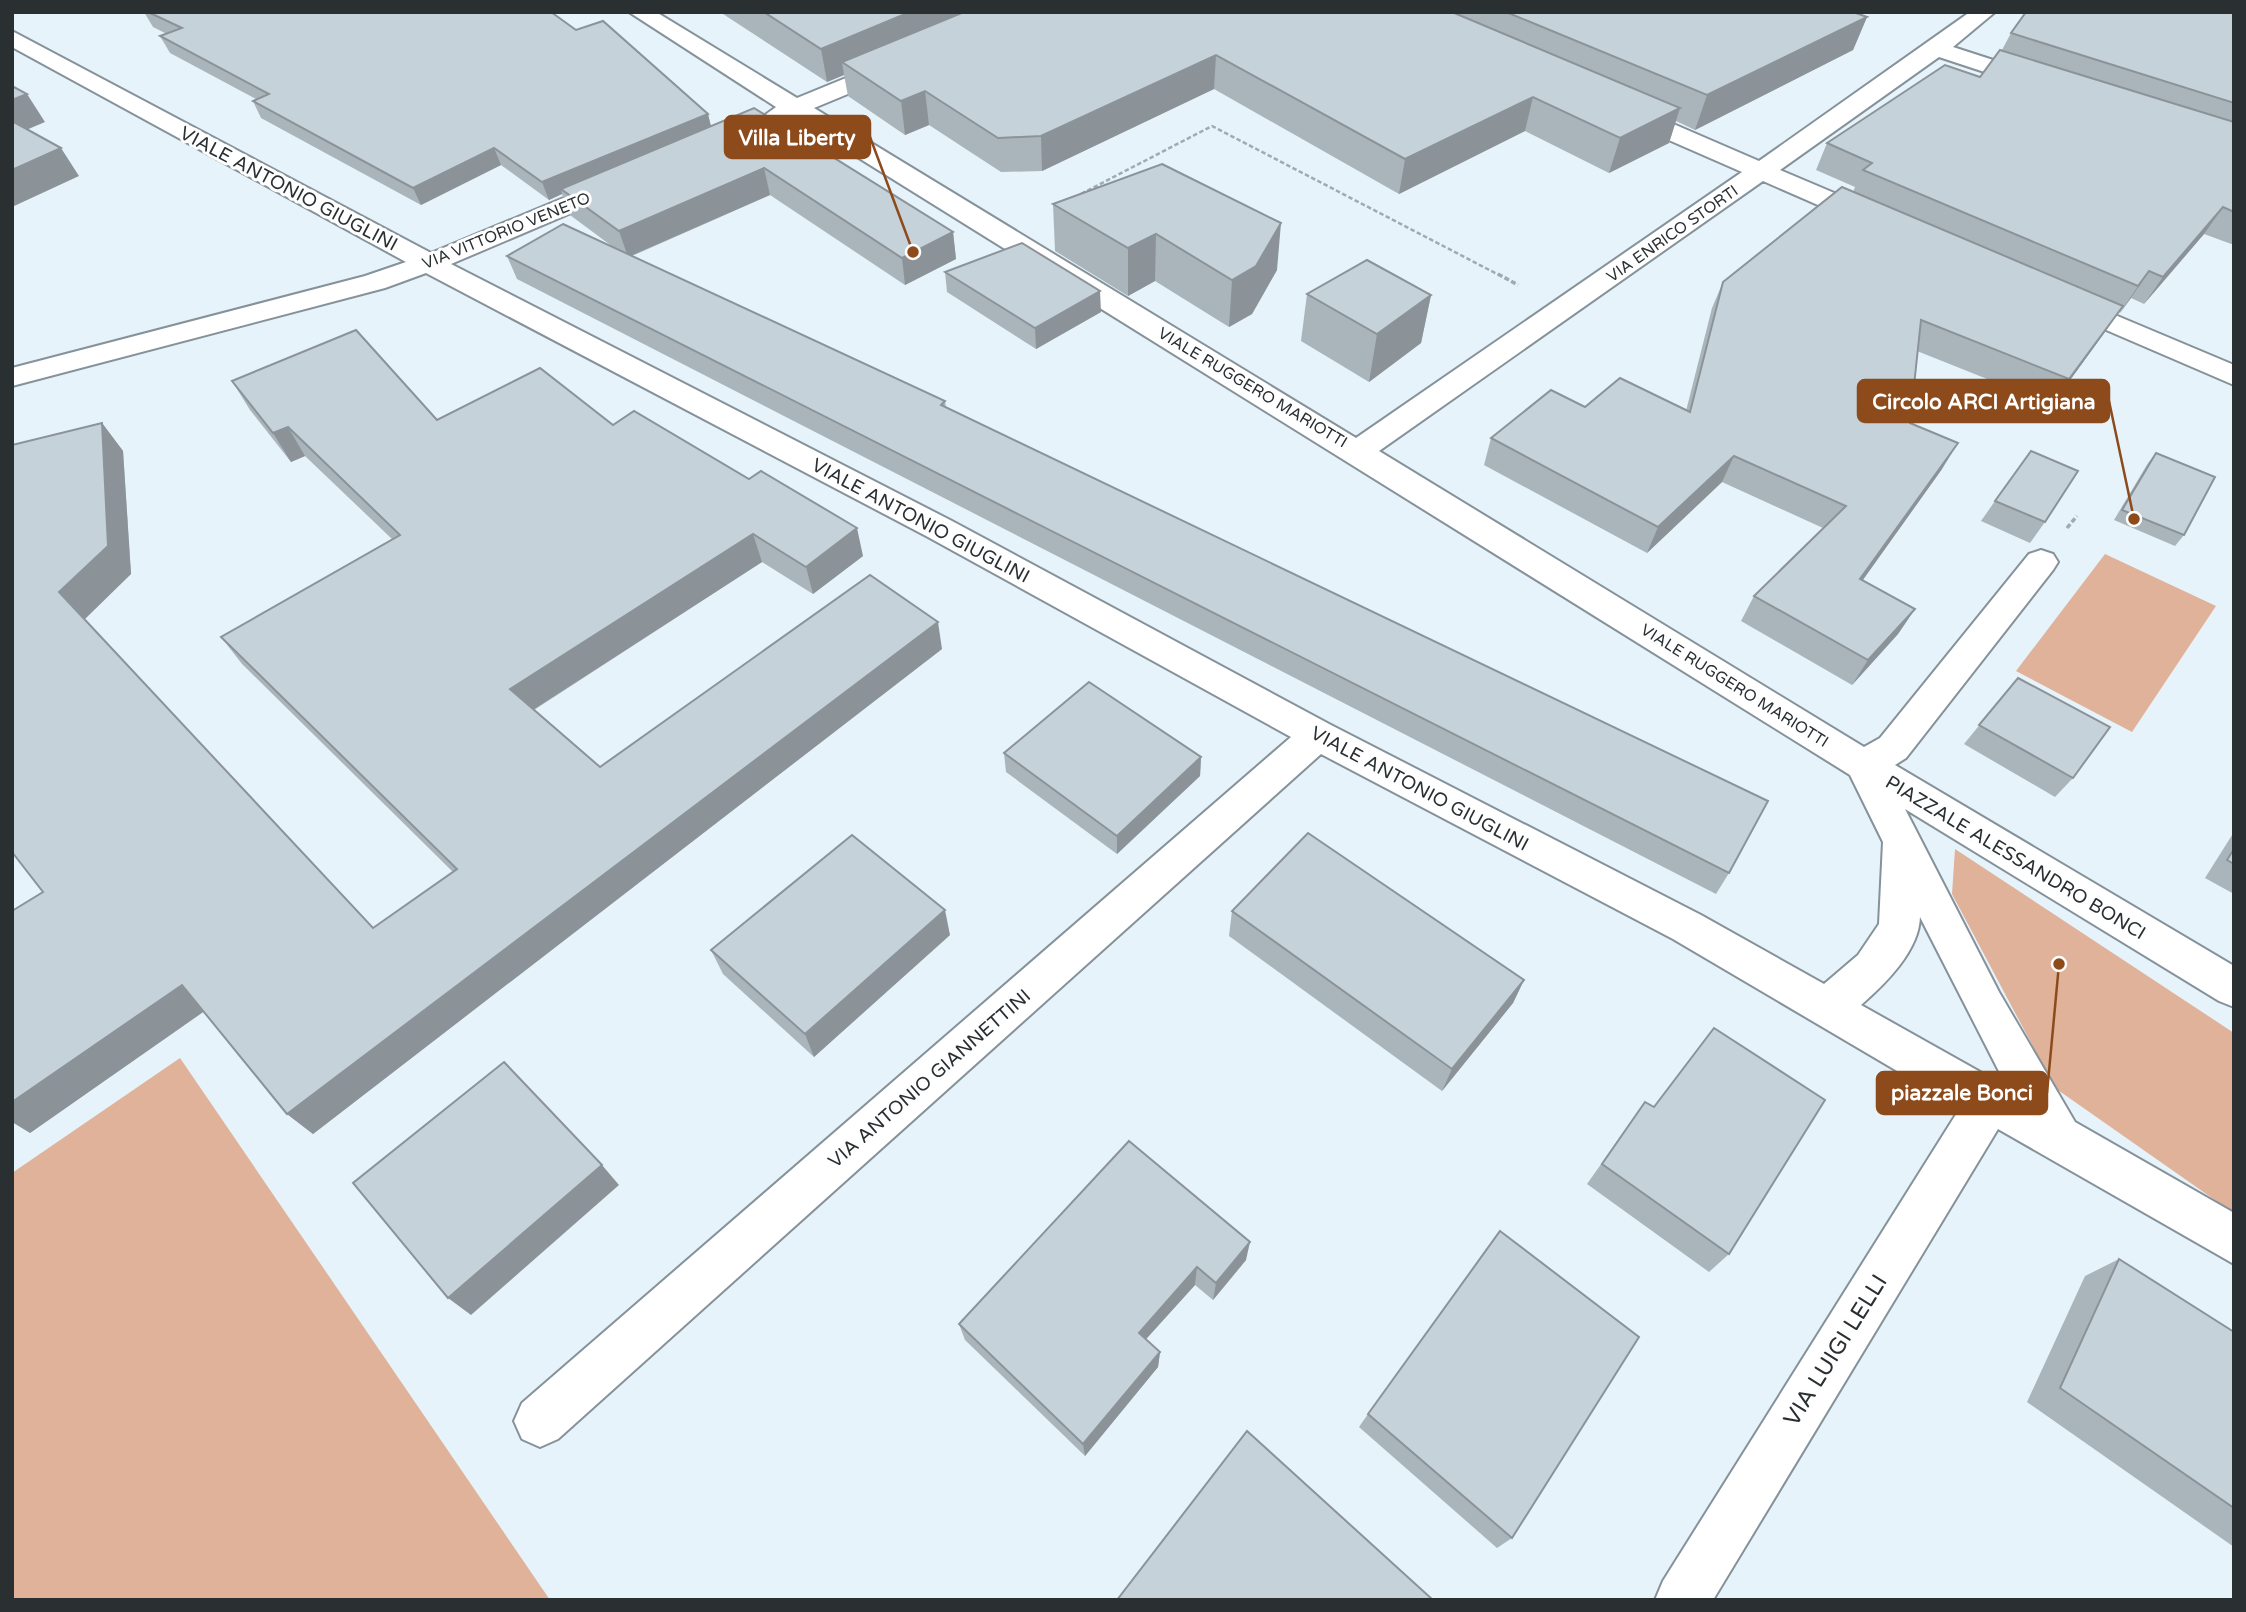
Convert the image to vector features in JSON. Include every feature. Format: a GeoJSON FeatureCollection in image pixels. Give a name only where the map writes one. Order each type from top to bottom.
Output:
{"type":"FeatureCollection","features":[{"type":"Feature","properties":{"kind":"street","name":"VIALE RUGGERO MARIOTTI"},"geometry":{"type":"LineString","coordinates":[[640,12],[1358,451],[1864,765]]}},
{"type":"Feature","properties":{"kind":"street","name":"VIA ENRICO STORTI"},"geometry":{"type":"LineString","coordinates":[[1358,451],[1936,49],[1984,12]]}},
{"type":"Feature","properties":{"kind":"street","name":"VIALE ANTONIO GIUGLINI"},"geometry":{"type":"LineString","coordinates":[[12,38],[428,263],[940,529],[1318,735],[1687,927],[1827,1007]]}},
{"type":"Feature","properties":{"kind":"street"},"geometry":{"type":"LineString","coordinates":[[1936,49],[2065,91]]}},
{"type":"Feature","properties":{"kind":"street"},"geometry":{"type":"LineString","coordinates":[[756,124],[910,59]]}},
{"type":"Feature","properties":{"kind":"street"},"geometry":{"type":"LineString","coordinates":[[1608,105],[1902,232]]}},
{"type":"Feature","properties":{"kind":"street","name":"VIA VITTORIO VENETO"},"geometry":{"type":"LineString","coordinates":[[12,377],[256,315],[428,263],[643,173]]}},
{"type":"Feature","properties":{"kind":"street"},"geometry":{"type":"LineString","coordinates":[[2043,293],[2234,376]]}},
{"type":"Feature","properties":{"kind":"street"},"geometry":{"type":"LineString","coordinates":[[1864,765],[1893,748],[2041,562]]}},
{"type":"Feature","properties":{"kind":"street","name":"VIA ANTONIO GIANNETTINI"},"geometry":{"type":"LineString","coordinates":[[540,1421],[1318,735]]}},
{"type":"Feature","properties":{"kind":"street","name":"PIAZZALE ALESSANDRO BONCI"},"geometry":{"type":"LineString","coordinates":[[1864,765],[1984,1005],[2059,1136]]}},
{"type":"Feature","properties":{"kind":"street","name":"PIAZZALE ALESSANDRO BONCI"},"geometry":{"type":"LineString","coordinates":[[1864,765],[2234,988]]}},
{"type":"Feature","properties":{"kind":"street","name":"PIAZZALE ALESSANDRO BONCI"},"geometry":{"type":"LineString","coordinates":[[1900,833],[1899,928],[1873,968],[1827,1007],[1991,1102],[2059,1136],[2234,1240]]}},
{"type":"Feature","properties":{"kind":"street","name":"VIA LUIGI LELLI"},"geometry":{"type":"LineString","coordinates":[[1682,1600],[1968,1133],[1991,1102]]}},
{"type":"Feature","properties":{"kind":"path"},"geometry":{"type":"LineString","coordinates":[[1003,234],[1212,126],[1563,308]]}},
{"type":"Feature","properties":{"kind":"shaded area"},"geometry":{"type":"Polygon","coordinates":[[[2105,554],[2216,606],[2132,732],[2016,671],[2105,554]]]}},
{"type":"Feature","properties":{"kind":"shaded area"},"geometry":{"type":"Polygon","coordinates":[[[1955,849],[2234,1033],[2232,1212],[2055,1088],[1952,894],[1955,849]]]}},
{"type":"Feature","properties":{"kind":"shaded area"},"geometry":{"type":"Polygon","coordinates":[[[180,1058],[550,1600],[12,1600],[12,1173],[180,1058]]]}},
{"type":"Feature","properties":{"kind":"building"},"geometry":{"type":"Polygon","coordinates":[[[148,12],[551,12],[576,30],[603,21],[708,114],[542,182],[494,148],[413,188],[253,101],[269,94],[160,36],[182,28],[148,12]]]}},
{"type":"Feature","properties":{"kind":"building"},"geometry":{"type":"Polygon","coordinates":[[[764,12],[910,12],[821,49],[764,12]]]}},
{"type":"Feature","properties":{"kind":"building"},"geometry":{"type":"Polygon","coordinates":[[[964,12],[1452,12],[1680,108],[1620,138],[1533,97],[1405,159],[1216,55],[1041,136],[998,138],[925,91],[901,101],[842,62],[964,12]]]}},
{"type":"Feature","properties":{"kind":"building"},"geometry":{"type":"Polygon","coordinates":[[[1506,12],[1853,12],[1867,17],[1707,95],[1506,12]]]}},
{"type":"Feature","properties":{"kind":"building"},"geometry":{"type":"Polygon","coordinates":[[[2026,12],[2234,12],[2234,103],[2011,33],[2026,12]]]}},
{"type":"Feature","properties":{"kind":"building"},"geometry":{"type":"Polygon","coordinates":[[[2000,50],[2234,122],[2234,212],[2223,207],[2163,277],[2149,271],[2138,286],[1863,170],[1872,163],[1827,143],[1945,65],[1980,77],[2000,50]]]}},
{"type":"Feature","properties":{"kind":"building"},"geometry":{"type":"Polygon","coordinates":[[[12,86],[27,94],[12,100],[12,86]]]}},
{"type":"Feature","properties":{"kind":"building"},"geometry":{"type":"Polygon","coordinates":[[[754,108],[953,232],[902,258],[764,168],[619,231],[561,189],[754,108]]]}},
{"type":"Feature","properties":{"kind":"building"},"geometry":{"type":"Polygon","coordinates":[[[12,121],[61,148],[12,170],[12,121]]]}},
{"type":"Feature","properties":{"kind":"building"},"geometry":{"type":"Polygon","coordinates":[[[1162,164],[1281,223],[1256,266],[1232,280],[1156,234],[1128,248],[1053,204],[1162,164]]]}},
{"type":"Feature","properties":{"kind":"building"},"geometry":{"type":"Polygon","coordinates":[[[1842,187],[2123,306],[2069,379],[1921,320],[1910,423],[1958,443],[1860,579],[1915,609],[1868,660],[1754,596],[1846,506],[1734,456],[1658,527],[1491,438],[1551,390],[1585,407],[1620,378],[1690,412],[1723,282],[1842,187]]]}},
{"type":"Feature","properties":{"kind":"building"},"geometry":{"type":"Polygon","coordinates":[[[563,224],[945,401],[941,405],[1768,801],[1729,873],[507,256],[563,224]]]}},
{"type":"Feature","properties":{"kind":"building"},"geometry":{"type":"Polygon","coordinates":[[[1022,243],[1100,291],[1035,328],[945,272],[1022,243]]]}},
{"type":"Feature","properties":{"kind":"building"},"geometry":{"type":"Polygon","coordinates":[[[1367,260],[1431,295],[1377,334],[1307,294],[1367,260]]]}},
{"type":"Feature","properties":{"kind":"building"},"geometry":{"type":"Polygon","coordinates":[[[356,330],[437,420],[540,368],[613,425],[634,411],[749,479],[761,471],[857,528],[806,567],[753,534],[510,689],[600,767],[870,575],[938,622],[287,1114],[182,985],[12,1102],[12,911],[43,892],[12,852],[12,445],[102,423],[108,546],[59,592],[373,928],[457,869],[221,637],[400,535],[288,427],[273,433],[232,381],[356,330]]]}},
{"type":"Feature","properties":{"kind":"building"},"geometry":{"type":"Polygon","coordinates":[[[2031,451],[2078,471],[2045,522],[1995,501],[2031,451]]]}},
{"type":"Feature","properties":{"kind":"building"},"geometry":{"type":"Polygon","coordinates":[[[2156,453],[2215,477],[2184,535],[2122,510],[2156,453]]]}},
{"type":"Feature","properties":{"kind":"building"},"geometry":{"type":"Polygon","coordinates":[[[2018,678],[2110,727],[2073,778],[1979,725],[2018,678]]]}},
{"type":"Feature","properties":{"kind":"building"},"geometry":{"type":"Polygon","coordinates":[[[1089,682],[1201,757],[1117,836],[1004,753],[1089,682]]]}},
{"type":"Feature","properties":{"kind":"building"},"geometry":{"type":"Polygon","coordinates":[[[1308,833],[1524,980],[1452,1069],[1232,911],[1308,833]]]}},
{"type":"Feature","properties":{"kind":"building"},"geometry":{"type":"Polygon","coordinates":[[[852,835],[945,910],[805,1034],[711,950],[852,835]]]}},
{"type":"Feature","properties":{"kind":"building"},"geometry":{"type":"Polygon","coordinates":[[[2234,849],[2234,864],[2227,860],[2234,849]]]}},
{"type":"Feature","properties":{"kind":"building"},"geometry":{"type":"Polygon","coordinates":[[[1714,1028],[1825,1100],[1729,1254],[1602,1164],[1645,1102],[1654,1107],[1714,1028]]]}},
{"type":"Feature","properties":{"kind":"building"},"geometry":{"type":"Polygon","coordinates":[[[504,1062],[602,1165],[448,1298],[353,1183],[504,1062]]]}},
{"type":"Feature","properties":{"kind":"building"},"geometry":{"type":"Polygon","coordinates":[[[1129,1141],[1250,1242],[1216,1283],[1197,1267],[1139,1333],[1160,1352],[1083,1444],[959,1324],[1129,1141]]]}},
{"type":"Feature","properties":{"kind":"building"},"geometry":{"type":"Polygon","coordinates":[[[1500,1231],[1639,1337],[1512,1538],[1368,1414],[1500,1231]]]}},
{"type":"Feature","properties":{"kind":"building"},"geometry":{"type":"Polygon","coordinates":[[[2119,1259],[2234,1332],[2234,1508],[2060,1388],[2119,1259]]]}},
{"type":"Feature","properties":{"kind":"building"},"geometry":{"type":"Polygon","coordinates":[[[1247,1431],[1433,1600],[1117,1600],[1247,1431]]]}},
{"type":"Feature","properties":{"kind":"place","name":"Villa Liberty"},"geometry":{"type":"Point","coordinates":[913,252]}},
{"type":"Feature","properties":{"kind":"place","name":"Circolo ARCI Artigiana"},"geometry":{"type":"Point","coordinates":[2134,519]}},
{"type":"Feature","properties":{"kind":"place","name":"piazzale Bonci"},"geometry":{"type":"Point","coordinates":[2059,964]}}]}
